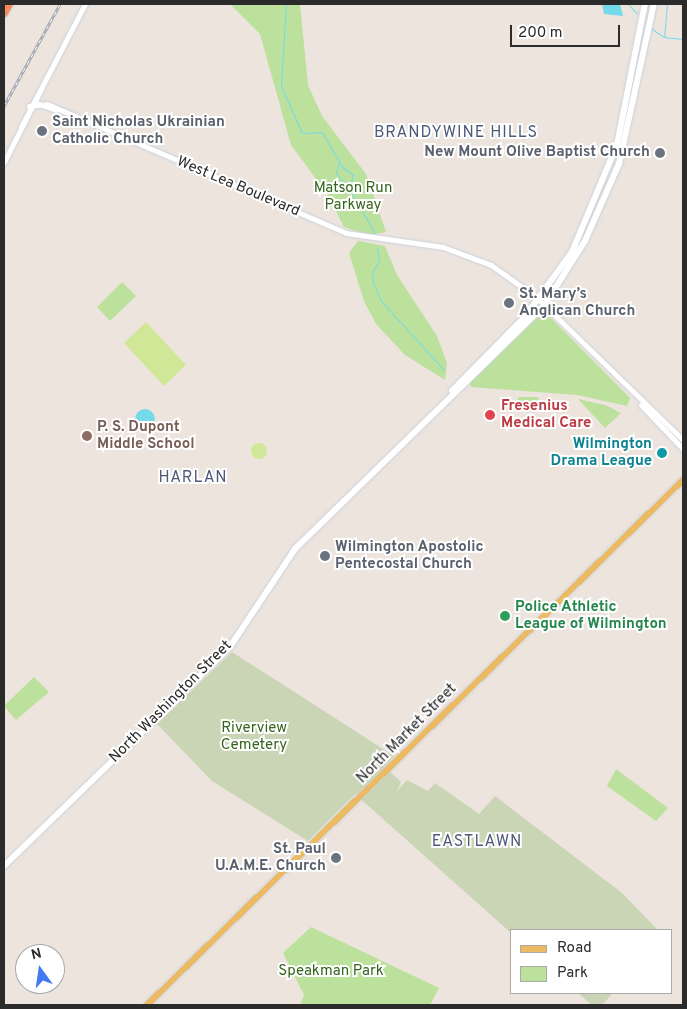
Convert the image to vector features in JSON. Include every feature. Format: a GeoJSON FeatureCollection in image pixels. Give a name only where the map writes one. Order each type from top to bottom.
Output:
{"type":"FeatureCollection","features":[{"type":"Feature","properties":{"kind":"highway"},"geometry":{"type":"LineString","coordinates":[[4,14],[9,4]]}},
{"type":"Feature","properties":{"kind":"main road","name":"North Washington Street"},"geometry":{"type":"LineString","coordinates":[[448,397],[539,299],[572,252],[612,163],[645,4]]}},
{"type":"Feature","properties":{"kind":"main road","name":"North Washington Street"},"geometry":{"type":"LineString","coordinates":[[4,866],[230,647],[295,549],[448,397],[544,306],[586,241],[619,164],[654,4]]}},
{"type":"Feature","properties":{"kind":"main road","name":"North Market Street"},"geometry":{"type":"LineString","coordinates":[[148,1005],[683,480]]}},
{"type":"Feature","properties":{"kind":"street"},"geometry":{"type":"LineString","coordinates":[[4,162],[29,106],[36,102],[43,82],[85,4]]}},
{"type":"Feature","properties":{"kind":"street"},"geometry":{"type":"LineString","coordinates":[[21,126],[36,102],[43,82]]}},
{"type":"Feature","properties":{"kind":"street"},"geometry":{"type":"LineString","coordinates":[[30,114],[49,108],[41,90]]}},
{"type":"Feature","properties":{"kind":"street","name":"West Lea Boulevard"},"geometry":{"type":"LineString","coordinates":[[36,102],[59,110],[346,233],[434,245],[476,258],[539,299],[637,398],[683,440]]}},
{"type":"Feature","properties":{"kind":"street","name":"West Lea Boulevard"},"geometry":{"type":"LineString","coordinates":[[637,398],[683,449]]}},
{"type":"Feature","properties":{"kind":"green space","name":"Matson Run Parkway"},"geometry":{"type":"Polygon","coordinates":[[[230,4],[300,4],[308,85],[322,116],[366,174],[386,232],[369,235],[344,227],[328,195],[291,145],[260,34],[230,4]]]}},
{"type":"Feature","properties":{"kind":"green space","name":"Matson Run Parkway"},"geometry":{"type":"Polygon","coordinates":[[[358,241],[385,246],[397,275],[437,336],[447,363],[445,380],[405,355],[376,324],[364,301],[349,253],[358,241]]]}},
{"type":"Feature","properties":{"kind":"green space"},"geometry":{"type":"Polygon","coordinates":[[[122,282],[136,296],[110,321],[97,307],[122,282]]]}},
{"type":"Feature","properties":{"kind":"green space"},"geometry":{"type":"Polygon","coordinates":[[[543,310],[630,398],[627,406],[577,395],[471,387],[470,383],[543,310]]]}},
{"type":"Feature","properties":{"kind":"green space"},"geometry":{"type":"Polygon","coordinates":[[[146,322],[186,365],[164,386],[124,343],[146,322]]]}},
{"type":"Feature","properties":{"kind":"green space"},"geometry":{"type":"Polygon","coordinates":[[[519,397],[537,397],[539,399],[526,412],[516,402],[519,397]]]}},
{"type":"Feature","properties":{"kind":"green space"},"geometry":{"type":"Polygon","coordinates":[[[578,399],[605,405],[621,413],[605,428],[578,399]]]}},
{"type":"Feature","properties":{"kind":"green space"},"geometry":{"type":"Polygon","coordinates":[[[259,443],[267,451],[259,459],[251,451],[259,443]]]}},
{"type":"Feature","properties":{"kind":"green space","name":"Riverview Cemetery"},"geometry":{"type":"Polygon","coordinates":[[[232,652],[394,756],[385,767],[401,782],[397,791],[407,780],[428,791],[435,783],[479,814],[495,796],[622,893],[657,929],[510,929],[510,932],[355,794],[308,841],[212,781],[157,724],[232,652]]]}},
{"type":"Feature","properties":{"kind":"green space"},"geometry":{"type":"Polygon","coordinates":[[[34,677],[49,692],[16,720],[4,706],[34,677]]]}},
{"type":"Feature","properties":{"kind":"green space"},"geometry":{"type":"Polygon","coordinates":[[[616,769],[668,808],[656,821],[607,786],[616,769]]]}},
{"type":"Feature","properties":{"kind":"green space","name":"Speakman Park"},"geometry":{"type":"Polygon","coordinates":[[[311,927],[439,988],[430,1005],[300,1005],[304,995],[283,953],[311,927]]]}},
{"type":"Feature","properties":{"kind":"green space"},"geometry":{"type":"Polygon","coordinates":[[[579,994],[612,994],[602,1005],[592,1005],[579,994]]]}},
{"type":"Feature","properties":{"kind":"water"},"geometry":{"type":"Polygon","coordinates":[[[602,4],[620,4],[623,16],[604,14],[602,4]]]}},
{"type":"Feature","properties":{"kind":"water"},"geometry":{"type":"Polygon","coordinates":[[[145,409],[152,412],[155,419],[152,426],[145,429],[138,426],[135,419],[138,412],[145,409]]]}},
{"type":"Feature","properties":{"kind":"waterway"},"geometry":{"type":"LineString","coordinates":[[286,4],[281,86],[302,133],[322,132],[342,167],[353,175],[349,189],[375,233]]}},
{"type":"Feature","properties":{"kind":"waterway"},"geometry":{"type":"LineString","coordinates":[[628,4],[637,14]]}},
{"type":"Feature","properties":{"kind":"waterway"},"geometry":{"type":"LineString","coordinates":[[667,4],[664,37],[683,39]]}},
{"type":"Feature","properties":{"kind":"waterway"},"geometry":{"type":"LineString","coordinates":[[652,29],[664,37]]}},
{"type":"Feature","properties":{"kind":"waterway"},"geometry":{"type":"LineString","coordinates":[[339,161],[336,173],[348,188]]}},
{"type":"Feature","properties":{"kind":"waterway"},"geometry":{"type":"LineString","coordinates":[[377,248],[379,261],[372,272],[373,282],[381,301],[444,370]]}},
{"type":"Feature","properties":{"kind":"railway"},"geometry":{"type":"LineString","coordinates":[[4,106],[60,4]]}},
{"type":"Feature","properties":{"kind":"place","name":"Saint Nicholas Ukrainian Catholic Church"},"geometry":{"type":"Point","coordinates":[42,131]}},
{"type":"Feature","properties":{"kind":"place","name":"New Mount Olive Baptist Church"},"geometry":{"type":"Point","coordinates":[660,153]}},
{"type":"Feature","properties":{"kind":"place","name":"St. Mary’s Anglican Church"},"geometry":{"type":"Point","coordinates":[509,303]}},
{"type":"Feature","properties":{"kind":"place","name":"Fresenius Medical Care"},"geometry":{"type":"Point","coordinates":[490,415]}},
{"type":"Feature","properties":{"kind":"place","name":"P. S. Dupont Middle School"},"geometry":{"type":"Point","coordinates":[87,436]}},
{"type":"Feature","properties":{"kind":"place","name":"Wilmington Drama League"},"geometry":{"type":"Point","coordinates":[662,453]}},
{"type":"Feature","properties":{"kind":"place","name":"Wilmington Apostolic Pentecostal Church"},"geometry":{"type":"Point","coordinates":[325,556]}},
{"type":"Feature","properties":{"kind":"place","name":"Police Athletic League of Wilmington"},"geometry":{"type":"Point","coordinates":[505,616]}},
{"type":"Feature","properties":{"kind":"place","name":"St. Paul U.A.M.E. Church"},"geometry":{"type":"Point","coordinates":[336,858]}},
{"type":"Feature","properties":{"kind":"district","name":"BRANDYWINE HILLS"},"geometry":{"type":"Point","coordinates":[456,133]}},
{"type":"Feature","properties":{"kind":"district","name":"HARLAN"},"geometry":{"type":"Point","coordinates":[193,478]}},
{"type":"Feature","properties":{"kind":"district","name":"EASTLAWN"},"geometry":{"type":"Point","coordinates":[477,842]}}]}
